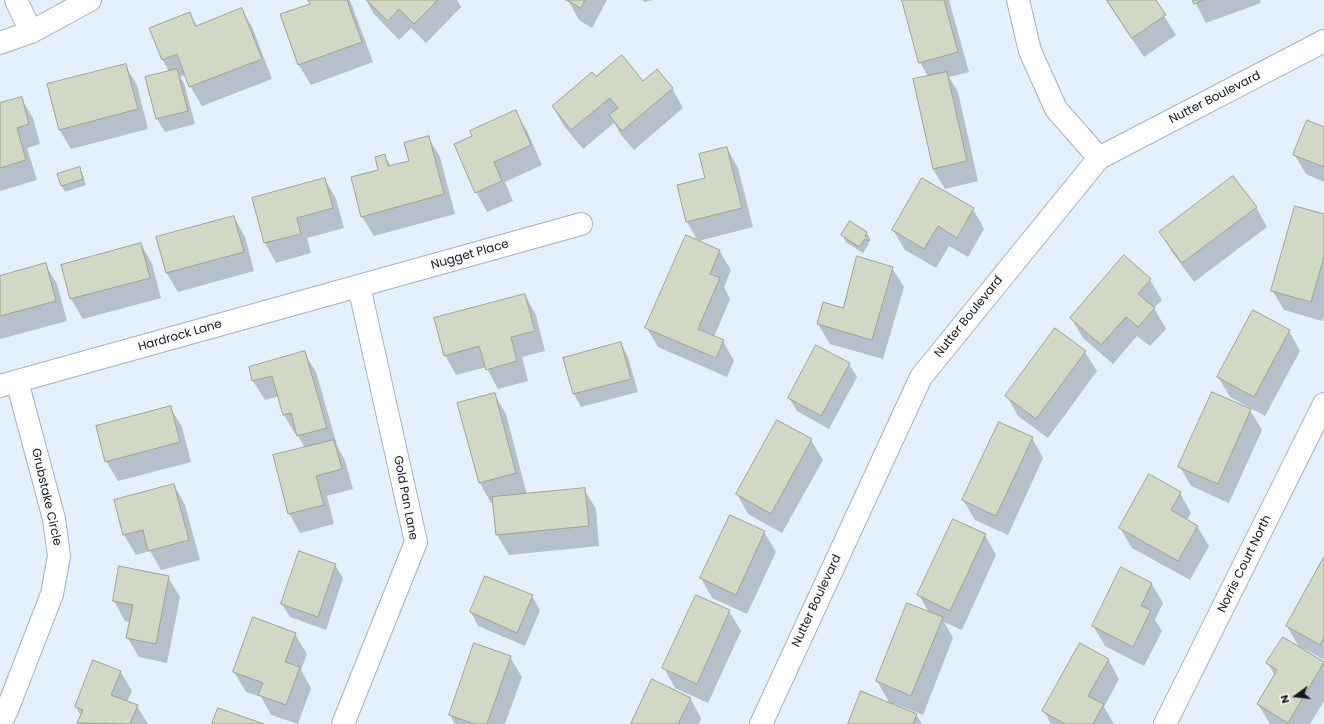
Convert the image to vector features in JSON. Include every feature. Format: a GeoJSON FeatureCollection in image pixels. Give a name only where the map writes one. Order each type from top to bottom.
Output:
{"type":"FeatureCollection","features":[{"type":"Feature","properties":{"kind":"street"},"geometry":{"type":"LineString","coordinates":[[16,0],[31,32]]}},
{"type":"Feature","properties":{"kind":"street"},"geometry":{"type":"LineString","coordinates":[[0,43],[31,32],[90,0]]}},
{"type":"Feature","properties":{"kind":"street"},"geometry":{"type":"LineString","coordinates":[[1018,0],[1030,51],[1056,109],[1099,158]]}},
{"type":"Feature","properties":{"kind":"street","name":"Nutter Boulevard"},"geometry":{"type":"LineString","coordinates":[[760,724],[921,377],[1099,158],[1324,41]]}},
{"type":"Feature","properties":{"kind":"street","name":"Nugget Place"},"geometry":{"type":"LineString","coordinates":[[359,286],[581,224]]}},
{"type":"Feature","properties":{"kind":"street","name":"Hardrock Lane"},"geometry":{"type":"LineString","coordinates":[[8,384],[359,286]]}},
{"type":"Feature","properties":{"kind":"street","name":"Gold Pan Lane"},"geometry":{"type":"LineString","coordinates":[[343,724],[416,542],[359,286]]}},
{"type":"Feature","properties":{"kind":"street","name":"Grubstake Circle"},"geometry":{"type":"LineString","coordinates":[[0,724],[52,594],[59,556],[54,519],[8,384]]}},
{"type":"Feature","properties":{"kind":"street","name":"Norris Court North"},"geometry":{"type":"LineString","coordinates":[[1166,724],[1324,404]]}},
{"type":"Feature","properties":{"kind":"building"},"geometry":{"type":"Polygon","coordinates":[[[308,0],[347,0],[362,42],[298,65],[280,14],[310,4],[308,0]]]}},
{"type":"Feature","properties":{"kind":"building"},"geometry":{"type":"Polygon","coordinates":[[[367,0],[438,0],[414,24],[399,9],[388,21],[367,0]]]}},
{"type":"Feature","properties":{"kind":"building"},"geometry":{"type":"Polygon","coordinates":[[[567,0],[585,0],[581,8],[567,0]]]}},
{"type":"Feature","properties":{"kind":"building"},"geometry":{"type":"Polygon","coordinates":[[[902,0],[944,0],[958,52],[919,63],[902,0]]]}},
{"type":"Feature","properties":{"kind":"building"},"geometry":{"type":"Polygon","coordinates":[[[1107,0],[1156,0],[1166,15],[1132,38],[1107,0]]]}},
{"type":"Feature","properties":{"kind":"building"},"geometry":{"type":"Polygon","coordinates":[[[1193,0],[1204,0],[1194,4],[1193,0]]]}},
{"type":"Feature","properties":{"kind":"building"},"geometry":{"type":"Polygon","coordinates":[[[242,8],[262,59],[189,87],[177,54],[162,60],[149,28],[190,12],[195,26],[242,8]]]}},
{"type":"Feature","properties":{"kind":"building"},"geometry":{"type":"Polygon","coordinates":[[[622,55],[643,81],[657,69],[673,88],[622,131],[609,115],[618,108],[610,98],[571,130],[552,106],[592,72],[596,76],[622,55]]]}},
{"type":"Feature","properties":{"kind":"building"},"geometry":{"type":"Polygon","coordinates":[[[126,64],[138,109],[59,130],[47,84],[126,64]]]}},
{"type":"Feature","properties":{"kind":"building"},"geometry":{"type":"Polygon","coordinates":[[[177,69],[188,111],[156,119],[145,77],[177,69]]]}},
{"type":"Feature","properties":{"kind":"building"},"geometry":{"type":"Polygon","coordinates":[[[947,72],[967,161],[933,169],[913,79],[947,72]]]}},
{"type":"Feature","properties":{"kind":"building"},"geometry":{"type":"Polygon","coordinates":[[[22,97],[29,124],[17,128],[26,160],[0,168],[0,103],[22,97]]]}},
{"type":"Feature","properties":{"kind":"building"},"geometry":{"type":"Polygon","coordinates":[[[516,110],[531,145],[494,162],[502,181],[475,193],[454,144],[472,136],[470,131],[516,110]]]}},
{"type":"Feature","properties":{"kind":"building"},"geometry":{"type":"Polygon","coordinates":[[[1307,120],[1324,127],[1324,167],[1293,155],[1307,120]]]}},
{"type":"Feature","properties":{"kind":"building"},"geometry":{"type":"Polygon","coordinates":[[[429,136],[444,194],[361,217],[351,177],[378,170],[375,157],[385,154],[388,166],[409,161],[404,143],[429,136]]]}},
{"type":"Feature","properties":{"kind":"building"},"geometry":{"type":"Polygon","coordinates":[[[727,147],[742,208],[686,222],[677,185],[705,178],[699,154],[727,147]]]}},
{"type":"Feature","properties":{"kind":"building"},"geometry":{"type":"Polygon","coordinates":[[[80,167],[83,179],[61,186],[57,174],[80,167]]]}},
{"type":"Feature","properties":{"kind":"building"},"geometry":{"type":"Polygon","coordinates":[[[1233,176],[1257,207],[1182,263],[1159,232],[1233,176]]]}},
{"type":"Feature","properties":{"kind":"building"},"geometry":{"type":"Polygon","coordinates":[[[325,178],[333,208],[297,218],[301,234],[264,243],[252,198],[325,178]]]}},
{"type":"Feature","properties":{"kind":"building"},"geometry":{"type":"Polygon","coordinates":[[[922,178],[974,208],[957,238],[938,226],[924,249],[892,230],[922,178]]]}},
{"type":"Feature","properties":{"kind":"building"},"geometry":{"type":"Polygon","coordinates":[[[1295,206],[1324,214],[1324,257],[1311,302],[1271,291],[1295,206]]]}},
{"type":"Feature","properties":{"kind":"building"},"geometry":{"type":"Polygon","coordinates":[[[234,216],[244,252],[166,273],[156,237],[234,216]]]}},
{"type":"Feature","properties":{"kind":"building"},"geometry":{"type":"Polygon","coordinates":[[[850,221],[867,232],[865,236],[870,240],[869,241],[865,239],[859,247],[841,235],[850,221]]]}},
{"type":"Feature","properties":{"kind":"building"},"geometry":{"type":"Polygon","coordinates":[[[686,235],[720,250],[710,274],[720,278],[698,329],[724,340],[716,358],[645,328],[686,235]]]}},
{"type":"Feature","properties":{"kind":"building"},"geometry":{"type":"Polygon","coordinates":[[[141,243],[150,278],[70,299],[61,265],[141,243]]]}},
{"type":"Feature","properties":{"kind":"building"},"geometry":{"type":"Polygon","coordinates":[[[1124,255],[1151,279],[1138,294],[1155,308],[1138,327],[1126,317],[1101,345],[1070,318],[1124,255]]]}},
{"type":"Feature","properties":{"kind":"building"},"geometry":{"type":"Polygon","coordinates":[[[857,256],[893,267],[872,340],[817,324],[823,302],[843,308],[857,256]]]}},
{"type":"Feature","properties":{"kind":"building"},"geometry":{"type":"Polygon","coordinates":[[[46,263],[56,301],[0,316],[0,276],[46,263]]]}},
{"type":"Feature","properties":{"kind":"building"},"geometry":{"type":"Polygon","coordinates":[[[525,294],[535,331],[511,337],[517,361],[486,370],[479,346],[444,356],[434,318],[525,294]]]}},
{"type":"Feature","properties":{"kind":"building"},"geometry":{"type":"Polygon","coordinates":[[[1253,310],[1290,330],[1254,397],[1217,377],[1253,310]]]}},
{"type":"Feature","properties":{"kind":"building"},"geometry":{"type":"Polygon","coordinates":[[[1055,328],[1086,351],[1036,419],[1005,396],[1055,328]]]}},
{"type":"Feature","properties":{"kind":"building"},"geometry":{"type":"Polygon","coordinates":[[[621,342],[631,379],[573,394],[563,358],[621,342]]]}},
{"type":"Feature","properties":{"kind":"building"},"geometry":{"type":"Polygon","coordinates":[[[816,345],[850,363],[821,416],[788,398],[816,345]]]}},
{"type":"Feature","properties":{"kind":"building"},"geometry":{"type":"Polygon","coordinates":[[[305,351],[327,428],[297,436],[291,413],[283,415],[272,376],[252,381],[249,367],[305,351]]]}},
{"type":"Feature","properties":{"kind":"building"},"geometry":{"type":"Polygon","coordinates":[[[1212,392],[1251,409],[1218,484],[1178,467],[1212,392]]]}},
{"type":"Feature","properties":{"kind":"building"},"geometry":{"type":"Polygon","coordinates":[[[495,393],[516,473],[479,483],[457,403],[495,393]]]}},
{"type":"Feature","properties":{"kind":"building"},"geometry":{"type":"Polygon","coordinates":[[[171,406],[180,442],[105,462],[96,426],[171,406]]]}},
{"type":"Feature","properties":{"kind":"building"},"geometry":{"type":"Polygon","coordinates":[[[777,420],[812,439],[771,514],[736,494],[777,420]]]}},
{"type":"Feature","properties":{"kind":"building"},"geometry":{"type":"Polygon","coordinates":[[[999,422],[1033,437],[996,516],[962,500],[999,422]]]}},
{"type":"Feature","properties":{"kind":"building"},"geometry":{"type":"Polygon","coordinates":[[[334,440],[342,469],[316,476],[324,505],[288,514],[273,455],[334,440]]]}},
{"type":"Feature","properties":{"kind":"building"},"geometry":{"type":"Polygon","coordinates":[[[1149,474],[1181,492],[1171,510],[1198,526],[1178,561],[1119,528],[1149,474]]]}},
{"type":"Feature","properties":{"kind":"building"},"geometry":{"type":"Polygon","coordinates":[[[174,484],[189,540],[148,551],[143,530],[123,535],[114,500],[174,484]]]}},
{"type":"Feature","properties":{"kind":"building"},"geometry":{"type":"Polygon","coordinates":[[[585,488],[589,526],[496,535],[492,497],[585,488]]]}},
{"type":"Feature","properties":{"kind":"building"},"geometry":{"type":"Polygon","coordinates":[[[730,515],[765,531],[736,595],[700,578],[730,515]]]}},
{"type":"Feature","properties":{"kind":"building"},"geometry":{"type":"Polygon","coordinates":[[[953,519],[986,534],[950,611],[917,595],[953,519]]]}},
{"type":"Feature","properties":{"kind":"building"},"geometry":{"type":"Polygon","coordinates":[[[299,551],[336,564],[318,617],[281,604],[299,551]]]}},
{"type":"Feature","properties":{"kind":"building"},"geometry":{"type":"Polygon","coordinates":[[[1324,557],[1324,637],[1320,645],[1286,626],[1324,557]]]}},
{"type":"Feature","properties":{"kind":"building"},"geometry":{"type":"Polygon","coordinates":[[[119,566],[169,576],[156,644],[126,638],[133,605],[113,601],[119,566]]]}},
{"type":"Feature","properties":{"kind":"building"},"geometry":{"type":"Polygon","coordinates":[[[1121,567],[1152,583],[1141,606],[1151,610],[1133,647],[1092,626],[1121,567]]]}},
{"type":"Feature","properties":{"kind":"building"},"geometry":{"type":"Polygon","coordinates":[[[485,576],[533,595],[517,633],[470,612],[485,576]]]}},
{"type":"Feature","properties":{"kind":"building"},"geometry":{"type":"Polygon","coordinates":[[[696,595],[730,610],[697,684],[662,668],[696,595]]]}},
{"type":"Feature","properties":{"kind":"building"},"geometry":{"type":"Polygon","coordinates":[[[907,603],[943,617],[911,696],[876,681],[907,603]]]}},
{"type":"Feature","properties":{"kind":"building"},"geometry":{"type":"Polygon","coordinates":[[[253,617],[296,633],[285,662],[300,667],[286,705],[258,695],[263,683],[233,672],[253,617]]]}},
{"type":"Feature","properties":{"kind":"building"},"geometry":{"type":"Polygon","coordinates":[[[1283,637],[1324,662],[1288,723],[1257,704],[1277,670],[1266,663],[1283,637]]]}},
{"type":"Feature","properties":{"kind":"building"},"geometry":{"type":"Polygon","coordinates":[[[474,643],[511,656],[487,724],[474,724],[449,715],[474,643]]]}},
{"type":"Feature","properties":{"kind":"building"},"geometry":{"type":"Polygon","coordinates":[[[1080,643],[1109,659],[1088,696],[1104,704],[1093,724],[1065,724],[1042,711],[1080,643]]]}},
{"type":"Feature","properties":{"kind":"building"},"geometry":{"type":"Polygon","coordinates":[[[93,660],[121,671],[111,695],[138,705],[130,724],[77,723],[83,710],[75,707],[93,660]]]}},
{"type":"Feature","properties":{"kind":"building"},"geometry":{"type":"Polygon","coordinates":[[[652,679],[691,698],[678,724],[631,724],[652,679]]]}},
{"type":"Feature","properties":{"kind":"building"},"geometry":{"type":"Polygon","coordinates":[[[861,691],[917,714],[913,724],[848,724],[861,691]]]}},
{"type":"Feature","properties":{"kind":"building"},"geometry":{"type":"Polygon","coordinates":[[[218,708],[264,724],[212,724],[218,708]]]}}]}
